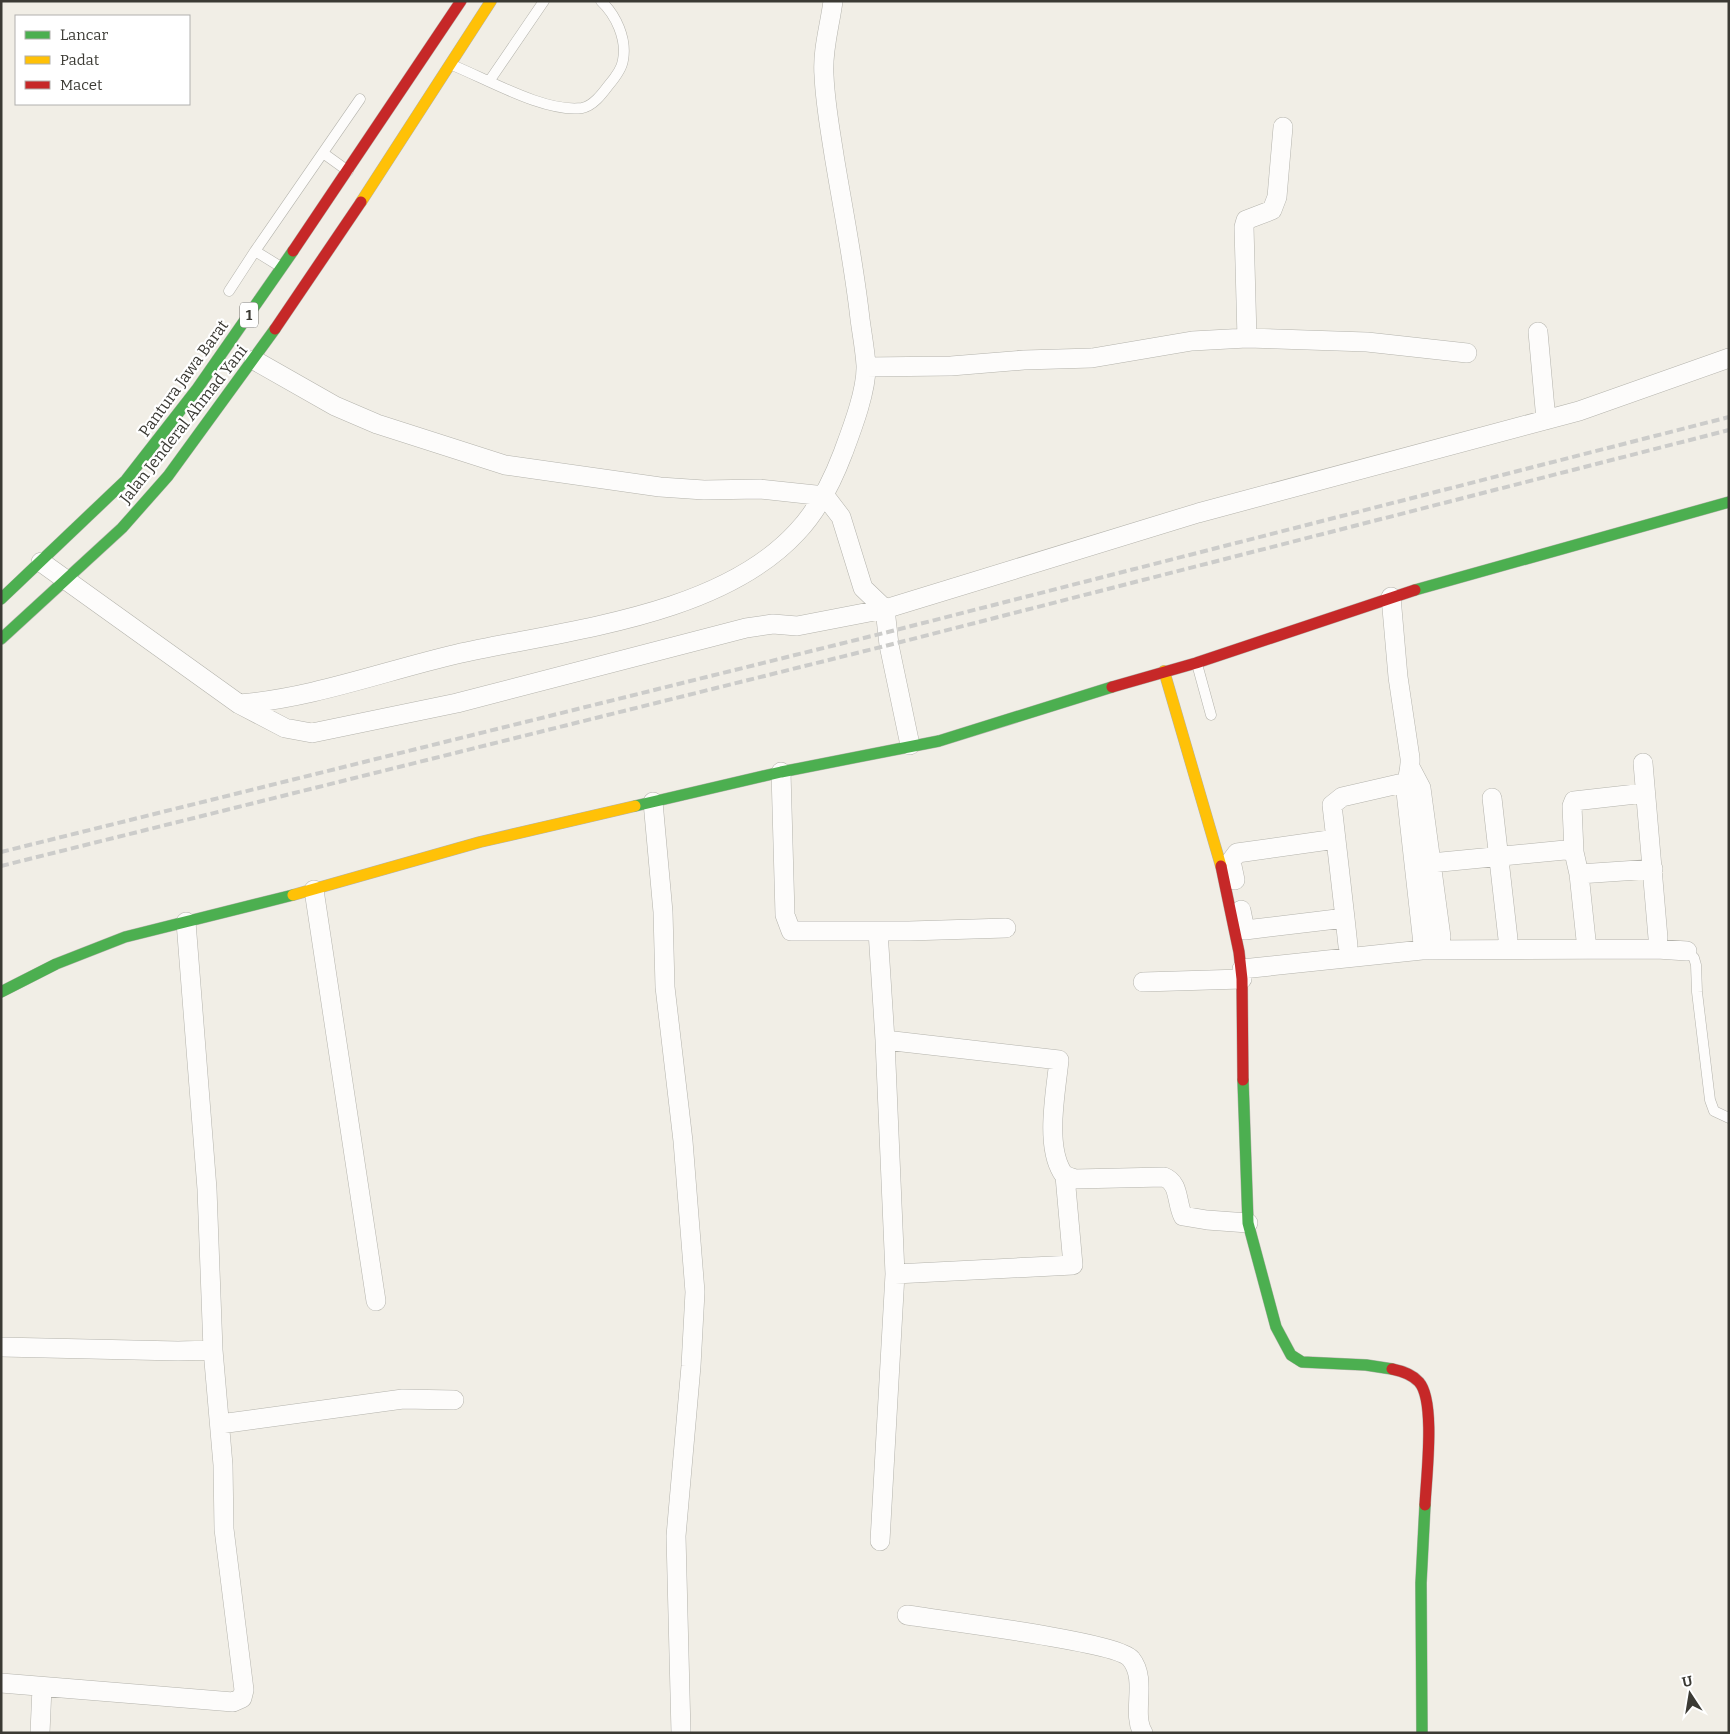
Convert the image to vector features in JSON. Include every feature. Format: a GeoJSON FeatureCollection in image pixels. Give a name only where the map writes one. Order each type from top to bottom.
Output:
{"type":"FeatureCollection","features":[{"type":"Feature","properties":{"kind":"main road","name":"Pantura Jawa Barat"},"geometry":{"type":"LineString","coordinates":[[1,599],[126,480],[197,389],[348,172],[461,1]]}},
{"type":"Feature","properties":{"kind":"main road","name":"Jalan Jenderal Ahmad Yani"},"geometry":{"type":"LineString","coordinates":[[3,634],[66,580],[148,500],[254,360],[369,190],[491,1]]}},
{"type":"Feature","properties":{"kind":"main road"},"geometry":{"type":"LineString","coordinates":[[1,992],[56,964],[125,937],[314,890],[480,842],[781,772],[939,741],[1164,671],[1196,664],[1391,597],[1729,502]]}},
{"type":"Feature","properties":{"kind":"main road"},"geometry":{"type":"LineString","coordinates":[[1164,671],[1217,848],[1242,974],[1244,1143],[1248,1222],[1276,1327],[1291,1355],[1302,1362],[1391,1368],[1408,1372],[1420,1382],[1425,1394],[1429,1413],[1421,1584],[1422,1733]]}},
{"type":"Feature","properties":{"kind":"street"},"geometry":{"type":"LineString","coordinates":[[239,704],[277,700],[513,641],[625,620],[675,604],[726,583],[763,561],[797,532],[824,496],[849,438],[866,367],[855,272],[831,134],[823,73],[833,1]]}},
{"type":"Feature","properties":{"kind":"street"},"geometry":{"type":"LineString","coordinates":[[1246,338],[1244,227],[1246,220],[1272,210],[1277,197],[1283,127]]}},
{"type":"Feature","properties":{"kind":"street"},"geometry":{"type":"LineString","coordinates":[[1538,332],[1546,420]]}},
{"type":"Feature","properties":{"kind":"street"},"geometry":{"type":"LineString","coordinates":[[866,367],[952,366],[1024,360],[1092,358],[1192,341],[1246,338],[1367,342],[1467,353]]}},
{"type":"Feature","properties":{"kind":"street"},"geometry":{"type":"LineString","coordinates":[[41,562],[239,704],[285,728],[312,733],[457,703],[746,628],[773,624],[797,626],[885,609],[1198,513],[1579,411],[1729,358]]}},
{"type":"Feature","properties":{"kind":"street"},"geometry":{"type":"LineString","coordinates":[[254,360],[336,406],[368,420],[504,465],[660,488],[704,490],[760,489],[824,496],[841,516],[863,588],[885,609],[890,645],[910,746]]}},
{"type":"Feature","properties":{"kind":"street"},"geometry":{"type":"LineString","coordinates":[[1391,597],[1398,677],[1424,866],[1498,856],[1565,850],[1574,852]]}},
{"type":"Feature","properties":{"kind":"street"},"geometry":{"type":"LineString","coordinates":[[1643,763],[1658,938]]}},
{"type":"Feature","properties":{"kind":"street"},"geometry":{"type":"LineString","coordinates":[[781,772],[785,915],[791,931],[1006,928]]}},
{"type":"Feature","properties":{"kind":"street"},"geometry":{"type":"LineString","coordinates":[[1348,946],[1331,809],[1342,796],[1411,777]]}},
{"type":"Feature","properties":{"kind":"street"},"geometry":{"type":"LineString","coordinates":[[1586,940],[1579,874],[1574,852],[1572,806],[1574,801],[1645,793]]}},
{"type":"Feature","properties":{"kind":"street"},"geometry":{"type":"LineString","coordinates":[[1492,798],[1508,939]]}},
{"type":"Feature","properties":{"kind":"street"},"geometry":{"type":"LineString","coordinates":[[653,802],[663,912],[665,987],[683,1141],[695,1292],[691,1366],[676,1536],[681,1733]]}},
{"type":"Feature","properties":{"kind":"street"},"geometry":{"type":"LineString","coordinates":[[1336,839],[1237,853],[1231,861],[1245,930],[1345,918]]}},
{"type":"Feature","properties":{"kind":"street"},"geometry":{"type":"LineString","coordinates":[[1579,874],[1653,869]]}},
{"type":"Feature","properties":{"kind":"street"},"geometry":{"type":"LineString","coordinates":[[314,890],[376,1301]]}},
{"type":"Feature","properties":{"kind":"street"},"geometry":{"type":"LineString","coordinates":[[1,1683],[233,1702],[242,1698],[243,1675],[224,1530],[207,1189],[186,922]]}},
{"type":"Feature","properties":{"kind":"street"},"geometry":{"type":"LineString","coordinates":[[878,931],[896,1274],[880,1541]]}},
{"type":"Feature","properties":{"kind":"street"},"geometry":{"type":"LineString","coordinates":[[1143,982],[1242,974],[1432,950],[1648,949],[1687,952]]}},
{"type":"Feature","properties":{"kind":"street"},"geometry":{"type":"LineString","coordinates":[[885,1040],[1058,1060],[1053,1123],[1054,1150],[1061,1172],[1065,1176],[1075,1179],[1164,1177],[1171,1179],[1174,1184],[1178,1206],[1183,1216],[1208,1220],[1248,1222]]}},
{"type":"Feature","properties":{"kind":"street"},"geometry":{"type":"LineString","coordinates":[[896,1274],[1073,1266],[1065,1176]]}},
{"type":"Feature","properties":{"kind":"street"},"geometry":{"type":"LineString","coordinates":[[1,1347],[178,1351],[214,1350]]}},
{"type":"Feature","properties":{"kind":"street"},"geometry":{"type":"LineString","coordinates":[[220,1424],[403,1399],[454,1400]]}},
{"type":"Feature","properties":{"kind":"street"},"geometry":{"type":"LineString","coordinates":[[907,1614],[1094,1645],[1130,1657],[1138,1669],[1140,1723],[1143,1733]]}},
{"type":"Feature","properties":{"kind":"street"},"geometry":{"type":"LineString","coordinates":[[40,1733],[42,1687]]}},
{"type":"Feature","properties":{"kind":"lane"},"geometry":{"type":"LineString","coordinates":[[490,80],[544,1]]}},
{"type":"Feature","properties":{"kind":"lane"},"geometry":{"type":"LineString","coordinates":[[449,64],[490,80],[513,93],[552,105],[583,108],[598,99],[613,80],[623,60],[624,39],[617,25],[600,1]]}},
{"type":"Feature","properties":{"kind":"lane"},"geometry":{"type":"LineString","coordinates":[[229,291],[360,99]]}},
{"type":"Feature","properties":{"kind":"lane"},"geometry":{"type":"LineString","coordinates":[[323,153],[348,172]]}},
{"type":"Feature","properties":{"kind":"lane"},"geometry":{"type":"LineString","coordinates":[[255,251],[282,268]]}},
{"type":"Feature","properties":{"kind":"lane"},"geometry":{"type":"LineString","coordinates":[[1196,664],[1211,715]]}},
{"type":"Feature","properties":{"kind":"lane"},"geometry":{"type":"LineString","coordinates":[[1687,952],[1694,958],[1696,964],[1697,992],[1710,1100],[1714,1111],[1729,1118]]}},
{"type":"Feature","properties":{"kind":"railway"},"geometry":{"type":"LineString","coordinates":[[1,852],[888,632],[1729,417]]}},
{"type":"Feature","properties":{"kind":"railway"},"geometry":{"type":"LineString","coordinates":[[1,866],[889,645],[1729,430]]}},
{"type":"Feature","properties":{"kind":"traffic: fast"},"geometry":{"type":"LineString","coordinates":[[1,599],[126,480],[197,389],[293,251]]}},
{"type":"Feature","properties":{"kind":"traffic: fast"},"geometry":{"type":"LineString","coordinates":[[1,639],[122,528],[168,476],[275,329]]}},
{"type":"Feature","properties":{"kind":"traffic: fast"},"geometry":{"type":"LineString","coordinates":[[1415,590],[1729,502]]}},
{"type":"Feature","properties":{"kind":"traffic: fast"},"geometry":{"type":"LineString","coordinates":[[635,806],[781,772],[939,741],[1112,687]]}},
{"type":"Feature","properties":{"kind":"traffic: fast"},"geometry":{"type":"LineString","coordinates":[[1,992],[56,964],[125,937],[293,895]]}},
{"type":"Feature","properties":{"kind":"traffic: fast"},"geometry":{"type":"LineString","coordinates":[[1243,1080],[1248,1223],[1276,1327],[1291,1355],[1302,1362],[1366,1365],[1392,1369]]}},
{"type":"Feature","properties":{"kind":"traffic: fast"},"geometry":{"type":"LineString","coordinates":[[1422,1733],[1421,1583],[1425,1505]]}},
{"type":"Feature","properties":{"kind":"traffic: slow"},"geometry":{"type":"LineString","coordinates":[[361,202],[491,1]]}},
{"type":"Feature","properties":{"kind":"traffic: slow"},"geometry":{"type":"LineString","coordinates":[[1164,671],[1221,866]]}},
{"type":"Feature","properties":{"kind":"traffic: slow"},"geometry":{"type":"LineString","coordinates":[[293,895],[480,842],[635,806]]}},
{"type":"Feature","properties":{"kind":"traffic: jam"},"geometry":{"type":"LineString","coordinates":[[293,251],[461,1]]}},
{"type":"Feature","properties":{"kind":"traffic: jam"},"geometry":{"type":"LineString","coordinates":[[275,329],[361,202]]}},
{"type":"Feature","properties":{"kind":"traffic: jam"},"geometry":{"type":"LineString","coordinates":[[1112,687],[1196,663],[1415,590]]}},
{"type":"Feature","properties":{"kind":"traffic: jam"},"geometry":{"type":"LineString","coordinates":[[1221,866],[1239,952],[1242,979],[1243,1080]]}},
{"type":"Feature","properties":{"kind":"traffic: jam"},"geometry":{"type":"LineString","coordinates":[[1392,1369],[1413,1377],[1419,1382],[1424,1392],[1429,1422],[1425,1505]]}}]}
